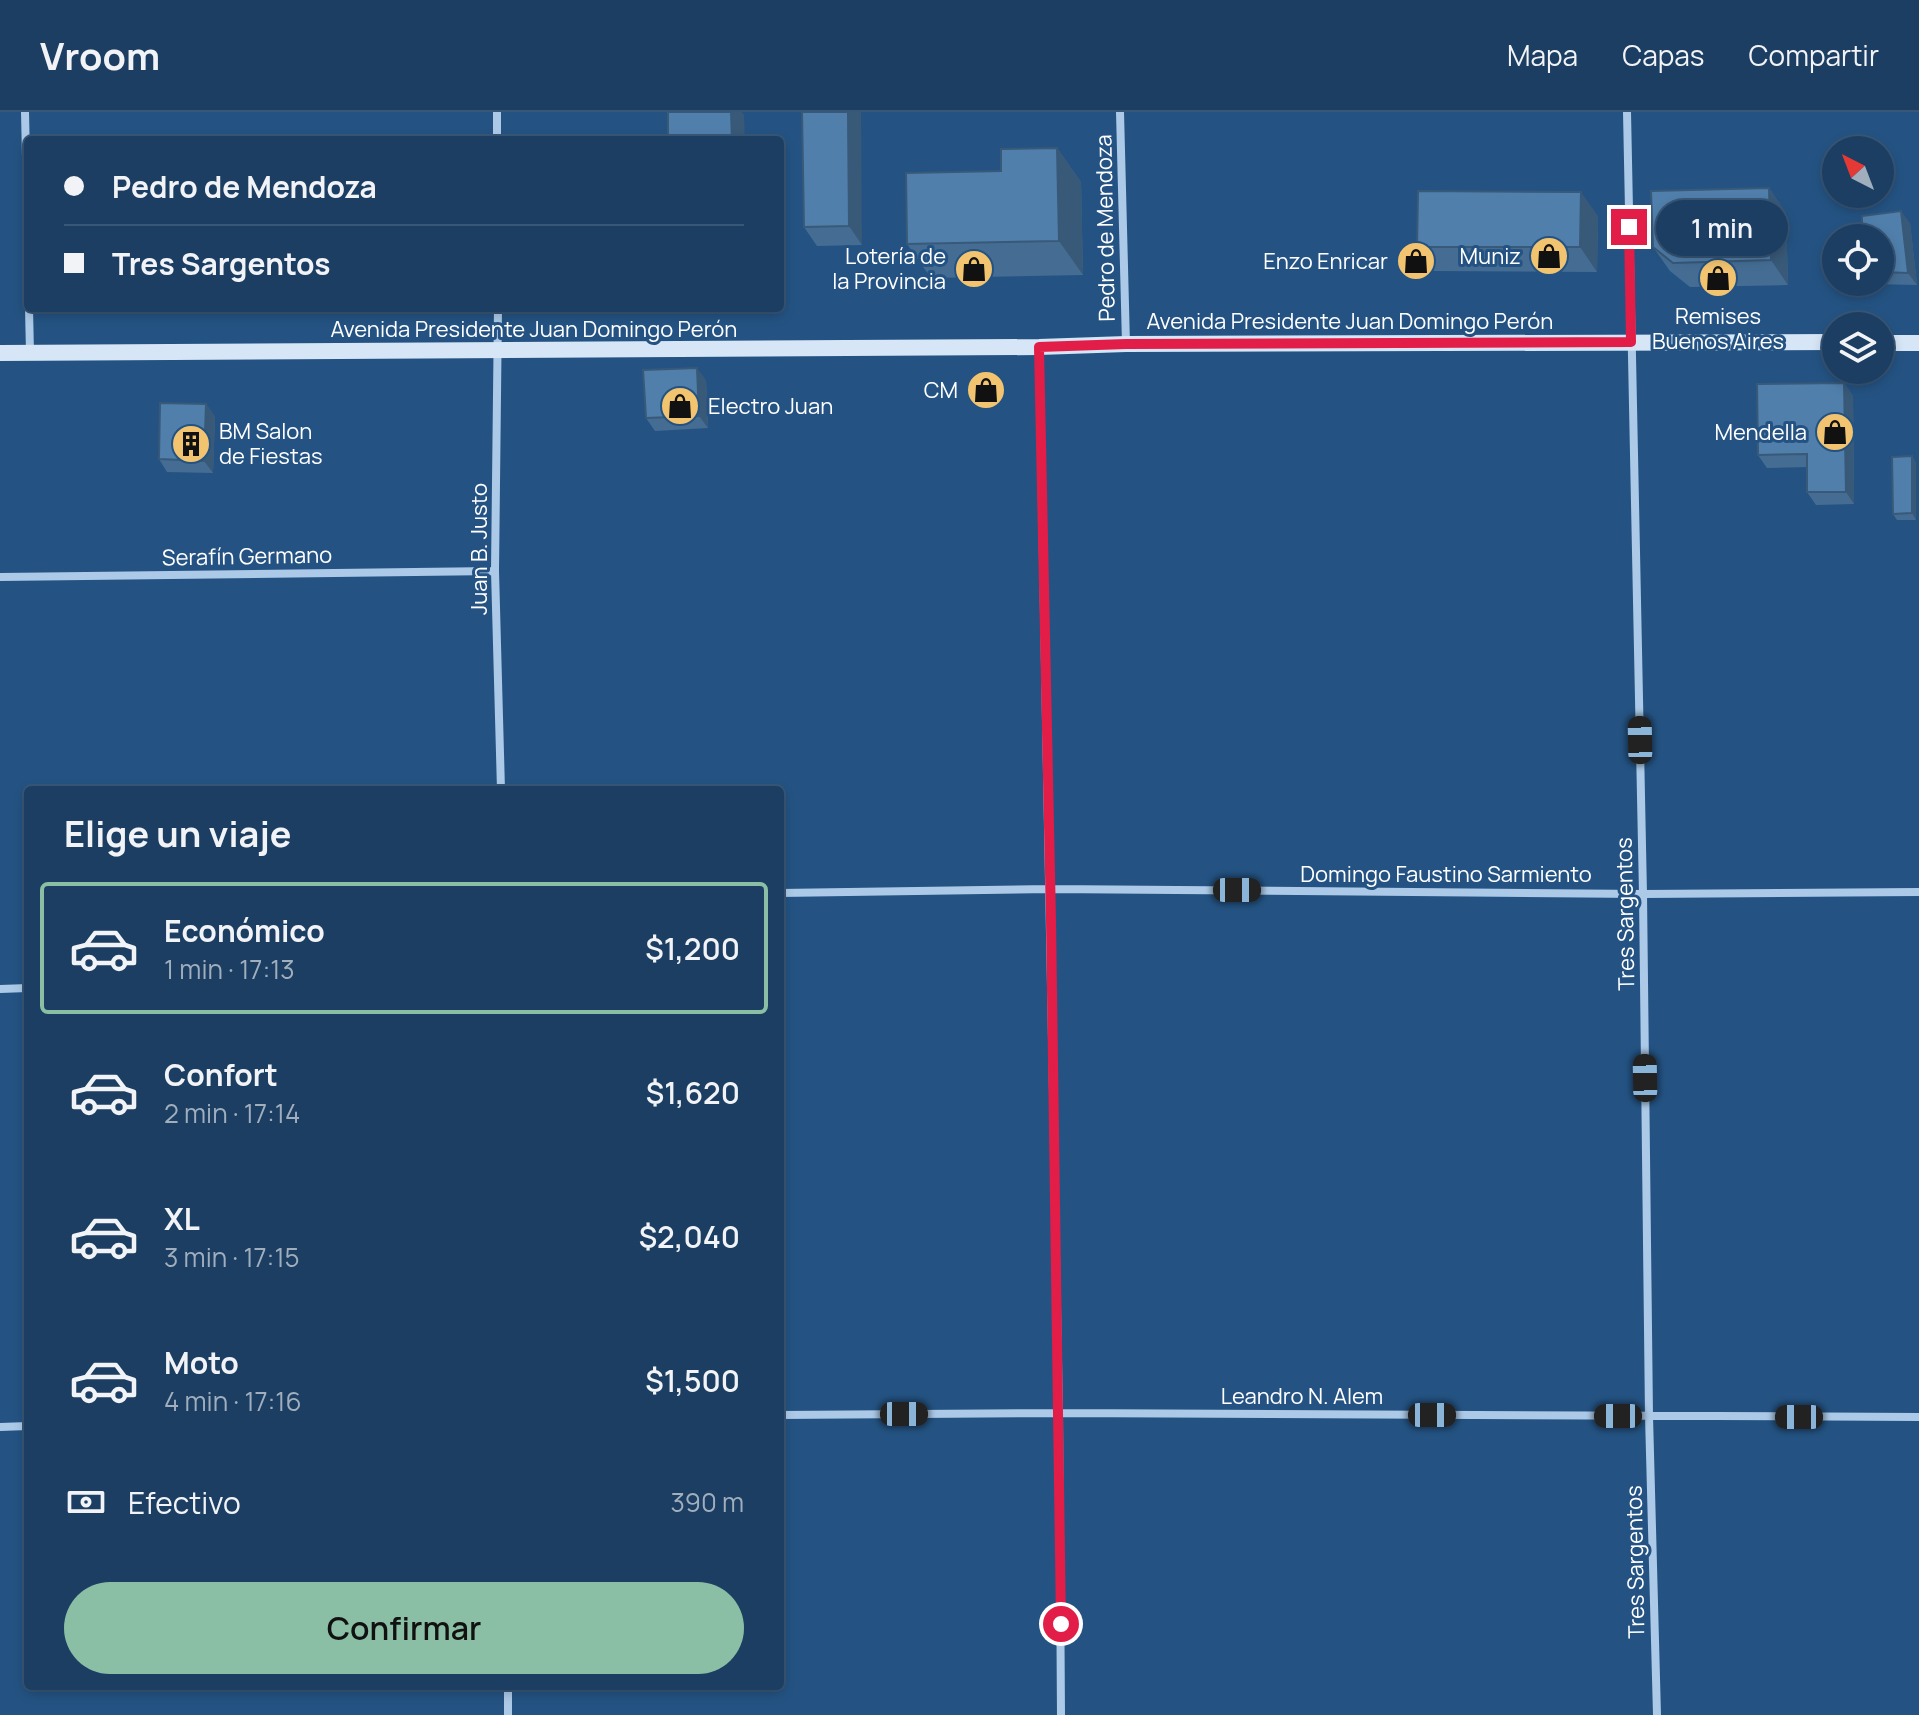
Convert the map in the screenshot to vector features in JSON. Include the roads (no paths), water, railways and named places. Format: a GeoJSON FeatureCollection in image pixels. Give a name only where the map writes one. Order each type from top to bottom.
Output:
{"type":"FeatureCollection","features":[{"type":"Feature","properties":{"kind":"main road","name":"Avenida Presidente Juan Domingo Perón"},"geometry":{"type":"LineString","coordinates":[[0,353],[1822,342]]}},
{"type":"Feature","properties":{"kind":"main road"},"geometry":{"type":"LineString","coordinates":[[1894,343],[1919,343]]}},
{"type":"Feature","properties":{"kind":"street"},"geometry":{"type":"LineString","coordinates":[[25,112],[26,136]]}},
{"type":"Feature","properties":{"kind":"street"},"geometry":{"type":"LineString","coordinates":[[497,112],[497,136]]}},
{"type":"Feature","properties":{"kind":"street","name":"Pedro de Mendoza"},"geometry":{"type":"LineString","coordinates":[[1120,112],[1126,344]]}},
{"type":"Feature","properties":{"kind":"street","name":"Tres Sargentos"},"geometry":{"type":"LineString","coordinates":[[1627,112],[1643,894],[1649,1416],[1657,1715]]}},
{"type":"Feature","properties":{"kind":"street"},"geometry":{"type":"LineString","coordinates":[[29,312],[30,353]]}},
{"type":"Feature","properties":{"kind":"street","name":"Juan B. Justo"},"geometry":{"type":"LineString","coordinates":[[498,312],[495,571],[501,786]]}},
{"type":"Feature","properties":{"kind":"street"},"geometry":{"type":"LineString","coordinates":[[1039,347],[1059,1413],[1061,1715]]}},
{"type":"Feature","properties":{"kind":"street","name":"Serafín Germano"},"geometry":{"type":"LineString","coordinates":[[0,577],[495,571]]}},
{"type":"Feature","properties":{"kind":"street","name":"Domingo Faustino Sarmiento"},"geometry":{"type":"LineString","coordinates":[[784,893],[1050,889],[1643,894],[1919,892]]}},
{"type":"Feature","properties":{"kind":"street"},"geometry":{"type":"LineString","coordinates":[[0,989],[24,988]]}},
{"type":"Feature","properties":{"kind":"street","name":"Leandro N. Alem"},"geometry":{"type":"LineString","coordinates":[[784,1415],[1059,1413],[1919,1417]]}},
{"type":"Feature","properties":{"kind":"street"},"geometry":{"type":"LineString","coordinates":[[0,1427],[24,1426]]}},
{"type":"Feature","properties":{"kind":"street"},"geometry":{"type":"LineString","coordinates":[[508,1690],[508,1715]]}},
{"type":"Feature","properties":{"kind":"place","name":"Muniz"},"geometry":{"type":"Point","coordinates":[1549,256]}},
{"type":"Feature","properties":{"kind":"place","name":"Enzo Enricar"},"geometry":{"type":"Point","coordinates":[1416,261]}},
{"type":"Feature","properties":{"kind":"place","name":"Lotería de la Provincia"},"geometry":{"type":"Point","coordinates":[974,269]}},
{"type":"Feature","properties":{"kind":"place","name":"Remises Buenos Aires"},"geometry":{"type":"Point","coordinates":[1718,278]}},
{"type":"Feature","properties":{"kind":"place","name":"CM"},"geometry":{"type":"Point","coordinates":[986,390]}},
{"type":"Feature","properties":{"kind":"place","name":"Electro Juan"},"geometry":{"type":"Point","coordinates":[680,406]}},
{"type":"Feature","properties":{"kind":"place","name":"Mendella"},"geometry":{"type":"Point","coordinates":[1835,432]}},
{"type":"Feature","properties":{"kind":"place","name":"BM Salon de Fiestas"},"geometry":{"type":"Point","coordinates":[191,444]}}]}
